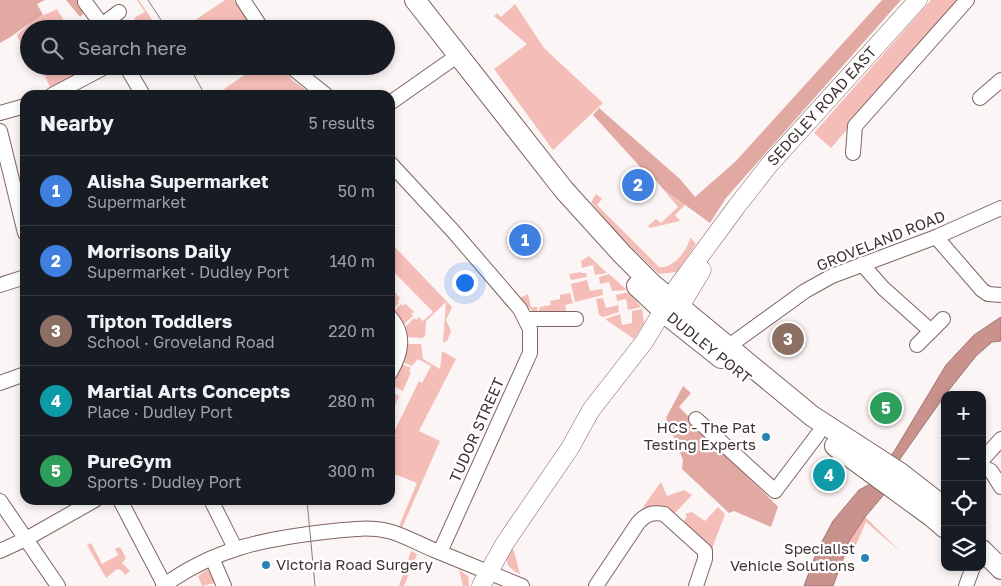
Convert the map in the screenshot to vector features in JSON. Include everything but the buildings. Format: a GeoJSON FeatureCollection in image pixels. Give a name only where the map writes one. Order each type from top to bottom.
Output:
{"type":"FeatureCollection","features":[{"type":"Feature","properties":{"kind":"highway","name":"DUDLEY PORT"},"geometry":{"type":"LineString","coordinates":[[415,0],[457,56],[574,200],[622,254],[652,284],[671,308],[776,404],[818,434],[875,465]]}},
{"type":"Feature","properties":{"kind":"highway","name":"DUDLEY PORT"},"geometry":{"type":"LineString","coordinates":[[671,308],[729,346],[812,416],[875,465]]}},
{"type":"Feature","properties":{"kind":"highway"},"geometry":{"type":"LineString","coordinates":[[875,465],[941,506]]}},
{"type":"Feature","properties":{"kind":"highway"},"geometry":{"type":"LineString","coordinates":[[896,479],[943,526]]}},
{"type":"Feature","properties":{"kind":"highway"},"geometry":{"type":"LineString","coordinates":[[986,562],[1001,583]]}},
{"type":"Feature","properties":{"kind":"main road","name":"SEDGLEY ROAD EAST"},"geometry":{"type":"LineString","coordinates":[[484,579],[575,440],[671,308],[730,216],[770,165],[918,0]]}},
{"type":"Feature","properties":{"kind":"street"},"geometry":{"type":"LineString","coordinates":[[243,0],[256,20]]}},
{"type":"Feature","properties":{"kind":"street"},"geometry":{"type":"LineString","coordinates":[[853,153],[855,126],[967,0]]}},
{"type":"Feature","properties":{"kind":"street"},"geometry":{"type":"LineString","coordinates":[[85,2],[99,20]]}},
{"type":"Feature","properties":{"kind":"street"},"geometry":{"type":"LineString","coordinates":[[111,20],[119,12]]}},
{"type":"Feature","properties":{"kind":"street"},"geometry":{"type":"LineString","coordinates":[[395,99],[457,56]]}},
{"type":"Feature","properties":{"kind":"street"},"geometry":{"type":"LineString","coordinates":[[61,90],[90,75]]}},
{"type":"Feature","properties":{"kind":"street"},"geometry":{"type":"LineString","coordinates":[[132,75],[141,90]]}},
{"type":"Feature","properties":{"kind":"street"},"geometry":{"type":"LineString","coordinates":[[301,75],[320,90]]}},
{"type":"Feature","properties":{"kind":"street"},"geometry":{"type":"LineString","coordinates":[[980,98],[1001,80]]}},
{"type":"Feature","properties":{"kind":"street"},"geometry":{"type":"LineString","coordinates":[[0,113],[20,107]]}},
{"type":"Feature","properties":{"kind":"street"},"geometry":{"type":"LineString","coordinates":[[0,131],[20,213]]}},
{"type":"Feature","properties":{"kind":"street","name":"TUDOR STREET"},"geometry":{"type":"LineString","coordinates":[[395,167],[520,309],[526,319],[531,338],[530,354],[440,552]]}},
{"type":"Feature","properties":{"kind":"street","name":"GROVELAND ROAD"},"geometry":{"type":"LineString","coordinates":[[729,346],[805,291],[832,276],[936,237],[1001,208]]}},
{"type":"Feature","properties":{"kind":"street"},"geometry":{"type":"LineString","coordinates":[[936,237],[982,290],[988,294],[1001,295]]}},
{"type":"Feature","properties":{"kind":"street"},"geometry":{"type":"LineString","coordinates":[[862,264],[883,288],[931,331]]}},
{"type":"Feature","properties":{"kind":"street"},"geometry":{"type":"LineString","coordinates":[[0,284],[20,278]]}},
{"type":"Feature","properties":{"kind":"street"},"geometry":{"type":"LineString","coordinates":[[526,319],[576,319]]}},
{"type":"Feature","properties":{"kind":"street"},"geometry":{"type":"LineString","coordinates":[[917,345],[943,319]]}},
{"type":"Feature","properties":{"kind":"street"},"geometry":{"type":"LineString","coordinates":[[395,324],[398,328],[400,347],[395,360]]}},
{"type":"Feature","properties":{"kind":"street"},"geometry":{"type":"LineString","coordinates":[[0,383],[20,376]]}},
{"type":"Feature","properties":{"kind":"street"},"geometry":{"type":"LineString","coordinates":[[696,419],[775,492],[818,434]]}},
{"type":"Feature","properties":{"kind":"street"},"geometry":{"type":"LineString","coordinates":[[986,456],[1001,439]]}},
{"type":"Feature","properties":{"kind":"street"},"geometry":{"type":"LineString","coordinates":[[986,469],[991,471],[1001,487]]}},
{"type":"Feature","properties":{"kind":"street"},"geometry":{"type":"LineString","coordinates":[[0,501],[58,586]]}},
{"type":"Feature","properties":{"kind":"street"},"geometry":{"type":"LineString","coordinates":[[0,551],[26,539],[86,505]]}},
{"type":"Feature","properties":{"kind":"street"},"geometry":{"type":"LineString","coordinates":[[123,505],[164,586],[177,576],[212,558],[235,548],[259,541],[364,529],[389,531],[440,552],[484,579],[522,586]]}},
{"type":"Feature","properties":{"kind":"street"},"geometry":{"type":"LineString","coordinates":[[214,505],[235,548]]}},
{"type":"Feature","properties":{"kind":"street"},"geometry":{"type":"LineString","coordinates":[[596,586],[638,523],[645,516],[657,513],[664,514],[705,551],[705,559],[696,586]]}},
{"type":"Feature","properties":{"kind":"street"},"geometry":{"type":"LineString","coordinates":[[212,558],[224,586]]}},
{"type":"Feature","properties":{"kind":"street"},"geometry":{"type":"LineString","coordinates":[[966,586],[977,571]]}},
{"type":"Feature","properties":{"kind":"shaded area"},"geometry":{"type":"Polygon","coordinates":[[[0,0],[45,0],[37,4],[43,15],[35,20],[20,20],[20,30],[0,43],[0,0]]]}},
{"type":"Feature","properties":{"kind":"shaded area"},"geometry":{"type":"Polygon","coordinates":[[[66,0],[78,0],[86,11],[80,17],[66,0]]]}},
{"type":"Feature","properties":{"kind":"shaded area"},"geometry":{"type":"Polygon","coordinates":[[[137,0],[139,0],[152,20],[135,20],[134,18],[145,12],[137,0]]]}},
{"type":"Feature","properties":{"kind":"shaded area"},"geometry":{"type":"Polygon","coordinates":[[[225,0],[234,0],[247,20],[195,20],[225,0]]]}},
{"type":"Feature","properties":{"kind":"shaded area"},"geometry":{"type":"Polygon","coordinates":[[[882,0],[901,0],[726,198],[710,223],[663,189],[655,179],[653,181],[593,115],[599,108],[680,179],[695,197],[736,161],[882,0]]]}},
{"type":"Feature","properties":{"kind":"shaded area"},"geometry":{"type":"Polygon","coordinates":[[[931,0],[960,0],[831,148],[814,133],[931,0]]]}},
{"type":"Feature","properties":{"kind":"shaded area"},"geometry":{"type":"Polygon","coordinates":[[[515,4],[544,48],[603,103],[553,150],[494,69],[527,44],[494,16],[497,13],[501,17],[515,4]]]}},
{"type":"Feature","properties":{"kind":"shaded area"},"geometry":{"type":"Polygon","coordinates":[[[57,9],[63,20],[33,20],[57,9]]]}},
{"type":"Feature","properties":{"kind":"shaded area"},"geometry":{"type":"Polygon","coordinates":[[[44,75],[74,76],[50,87],[44,75]]]}},
{"type":"Feature","properties":{"kind":"shaded area"},"geometry":{"type":"Polygon","coordinates":[[[245,75],[288,75],[306,90],[225,90],[245,75]]]}},
{"type":"Feature","properties":{"kind":"shaded area"},"geometry":{"type":"Polygon","coordinates":[[[663,189],[685,205],[675,215],[680,221],[650,228],[648,226],[656,219],[661,223],[678,207],[663,189]]]}},
{"type":"Feature","properties":{"kind":"shaded area"},"geometry":{"type":"Polygon","coordinates":[[[596,194],[602,199],[597,205],[659,267],[669,265],[679,258],[687,247],[690,237],[696,244],[677,272],[659,274],[619,236],[591,202],[596,194]]]}},
{"type":"Feature","properties":{"kind":"shaded area"},"geometry":{"type":"Polygon","coordinates":[[[395,247],[452,307],[446,320],[451,331],[447,341],[443,342],[446,302],[426,321],[425,336],[422,338],[407,337],[404,328],[414,318],[416,320],[419,317],[423,321],[433,312],[395,273],[395,247]]]}},
{"type":"Feature","properties":{"kind":"shaded area"},"geometry":{"type":"Polygon","coordinates":[[[589,256],[607,273],[595,275],[593,265],[582,268],[581,261],[589,256]]]}},
{"type":"Feature","properties":{"kind":"shaded area"},"geometry":{"type":"Polygon","coordinates":[[[586,273],[587,277],[571,280],[569,274],[586,273]]]}},
{"type":"Feature","properties":{"kind":"shaded area"},"geometry":{"type":"Polygon","coordinates":[[[609,274],[627,290],[612,291],[609,282],[600,284],[599,277],[609,274]]]}},
{"type":"Feature","properties":{"kind":"shaded area"},"geometry":{"type":"Polygon","coordinates":[[[587,280],[590,291],[602,289],[603,295],[575,302],[571,284],[587,280]]]}},
{"type":"Feature","properties":{"kind":"shaded area"},"geometry":{"type":"Polygon","coordinates":[[[395,292],[400,298],[399,303],[395,307],[395,292]]]}},
{"type":"Feature","properties":{"kind":"shaded area"},"geometry":{"type":"Polygon","coordinates":[[[629,292],[641,307],[628,310],[626,299],[617,301],[616,295],[629,292]]]}},
{"type":"Feature","properties":{"kind":"shaded area"},"geometry":{"type":"Polygon","coordinates":[[[570,293],[573,303],[565,305],[567,314],[538,313],[540,307],[551,305],[550,301],[560,299],[560,295],[570,293]]]}},
{"type":"Feature","properties":{"kind":"shaded area"},"geometry":{"type":"Polygon","coordinates":[[[528,294],[531,307],[538,307],[536,313],[527,307],[520,298],[528,294]]]}},
{"type":"Feature","properties":{"kind":"shaded area"},"geometry":{"type":"Polygon","coordinates":[[[603,298],[606,308],[618,305],[619,312],[603,317],[599,315],[596,299],[603,298]]]}},
{"type":"Feature","properties":{"kind":"shaded area"},"geometry":{"type":"Polygon","coordinates":[[[405,303],[414,312],[411,314],[413,316],[403,325],[395,310],[401,304],[403,306],[405,303]]]}},
{"type":"Feature","properties":{"kind":"shaded area"},"geometry":{"type":"Polygon","coordinates":[[[642,309],[644,323],[634,339],[605,319],[620,314],[622,325],[632,323],[632,311],[642,309]]]}},
{"type":"Feature","properties":{"kind":"shaded area"},"geometry":{"type":"Polygon","coordinates":[[[1001,317],[1001,341],[992,342],[976,356],[948,391],[941,391],[941,401],[881,486],[887,491],[865,517],[849,541],[833,586],[804,586],[817,551],[833,521],[859,490],[872,483],[895,450],[946,365],[974,335],[1001,317]]]}},
{"type":"Feature","properties":{"kind":"shaded area"},"geometry":{"type":"Polygon","coordinates":[[[407,344],[421,344],[423,359],[440,369],[442,351],[456,359],[419,431],[440,441],[402,528],[399,526],[417,483],[395,475],[395,430],[419,381],[422,383],[431,366],[418,359],[412,366],[403,362],[407,344]]]}},
{"type":"Feature","properties":{"kind":"shaded area"},"geometry":{"type":"Polygon","coordinates":[[[402,364],[411,368],[403,391],[395,387],[395,377],[402,364]]]}},
{"type":"Feature","properties":{"kind":"shaded area"},"geometry":{"type":"Polygon","coordinates":[[[683,386],[691,393],[679,407],[778,507],[771,527],[734,511],[729,513],[682,469],[683,460],[666,418],[683,386]]]}},
{"type":"Feature","properties":{"kind":"shaded area"},"geometry":{"type":"Polygon","coordinates":[[[395,394],[399,396],[395,405],[395,394]]]}},
{"type":"Feature","properties":{"kind":"shaded area"},"geometry":{"type":"Polygon","coordinates":[[[661,482],[667,496],[684,490],[692,495],[675,513],[643,507],[661,482]]]}},
{"type":"Feature","properties":{"kind":"shaded area"},"geometry":{"type":"Polygon","coordinates":[[[718,507],[725,514],[710,554],[684,521],[687,516],[685,514],[692,512],[705,521],[718,507]]]}},
{"type":"Feature","properties":{"kind":"shaded area"},"geometry":{"type":"Polygon","coordinates":[[[865,517],[902,553],[866,522],[856,545],[851,543],[833,586],[849,541],[865,517]]]}},
{"type":"Feature","properties":{"kind":"shaded area"},"geometry":{"type":"Polygon","coordinates":[[[91,543],[102,564],[118,555],[115,549],[120,547],[126,558],[122,563],[130,571],[125,575],[121,570],[117,569],[106,578],[87,545],[91,543]]]}},
{"type":"Feature","properties":{"kind":"shaded area"},"geometry":{"type":"Polygon","coordinates":[[[512,549],[520,574],[509,567],[507,563],[507,556],[512,549]]]}},
{"type":"Feature","properties":{"kind":"shaded area"},"geometry":{"type":"Polygon","coordinates":[[[411,551],[417,554],[404,586],[399,586],[411,551]]]}},
{"type":"Feature","properties":{"kind":"shaded area"},"geometry":{"type":"Polygon","coordinates":[[[209,570],[215,583],[202,586],[198,576],[209,570]]]}},
{"type":"Feature","properties":{"kind":"shaded area"},"geometry":{"type":"Polygon","coordinates":[[[459,570],[468,576],[469,586],[463,586],[459,570]]]}},
{"type":"Feature","properties":{"kind":"tram line"},"geometry":{"type":"LineString","coordinates":[[148,0],[161,20]]}},
{"type":"Feature","properties":{"kind":"tram line"},"geometry":{"type":"LineString","coordinates":[[194,75],[202,90]]}},
{"type":"Feature","properties":{"kind":"tram line"},"geometry":{"type":"LineString","coordinates":[[307,505],[315,586]]}},
{"type":"Feature","properties":{"kind":"place","name":"Morrisons Daily"},"geometry":{"type":"Point","coordinates":[638,185]}},
{"type":"Feature","properties":{"kind":"place","name":"Alisha Supermarket"},"geometry":{"type":"Point","coordinates":[525,240]}},
{"type":"Feature","properties":{"kind":"place","name":"Tipton Toddlers"},"geometry":{"type":"Point","coordinates":[788,339]}},
{"type":"Feature","properties":{"kind":"place","name":"PureGym"},"geometry":{"type":"Point","coordinates":[886,408]}},
{"type":"Feature","properties":{"kind":"place","name":"HCS - The Pat Testing Experts"},"geometry":{"type":"Point","coordinates":[766,437]}},
{"type":"Feature","properties":{"kind":"place","name":"Martial Arts Concepts"},"geometry":{"type":"Point","coordinates":[829,475]}},
{"type":"Feature","properties":{"kind":"place","name":"Specialist Vehicle Solutions"},"geometry":{"type":"Point","coordinates":[865,558]}},
{"type":"Feature","properties":{"kind":"place","name":"Victoria Road Surgery"},"geometry":{"type":"Point","coordinates":[266,565]}}]}
